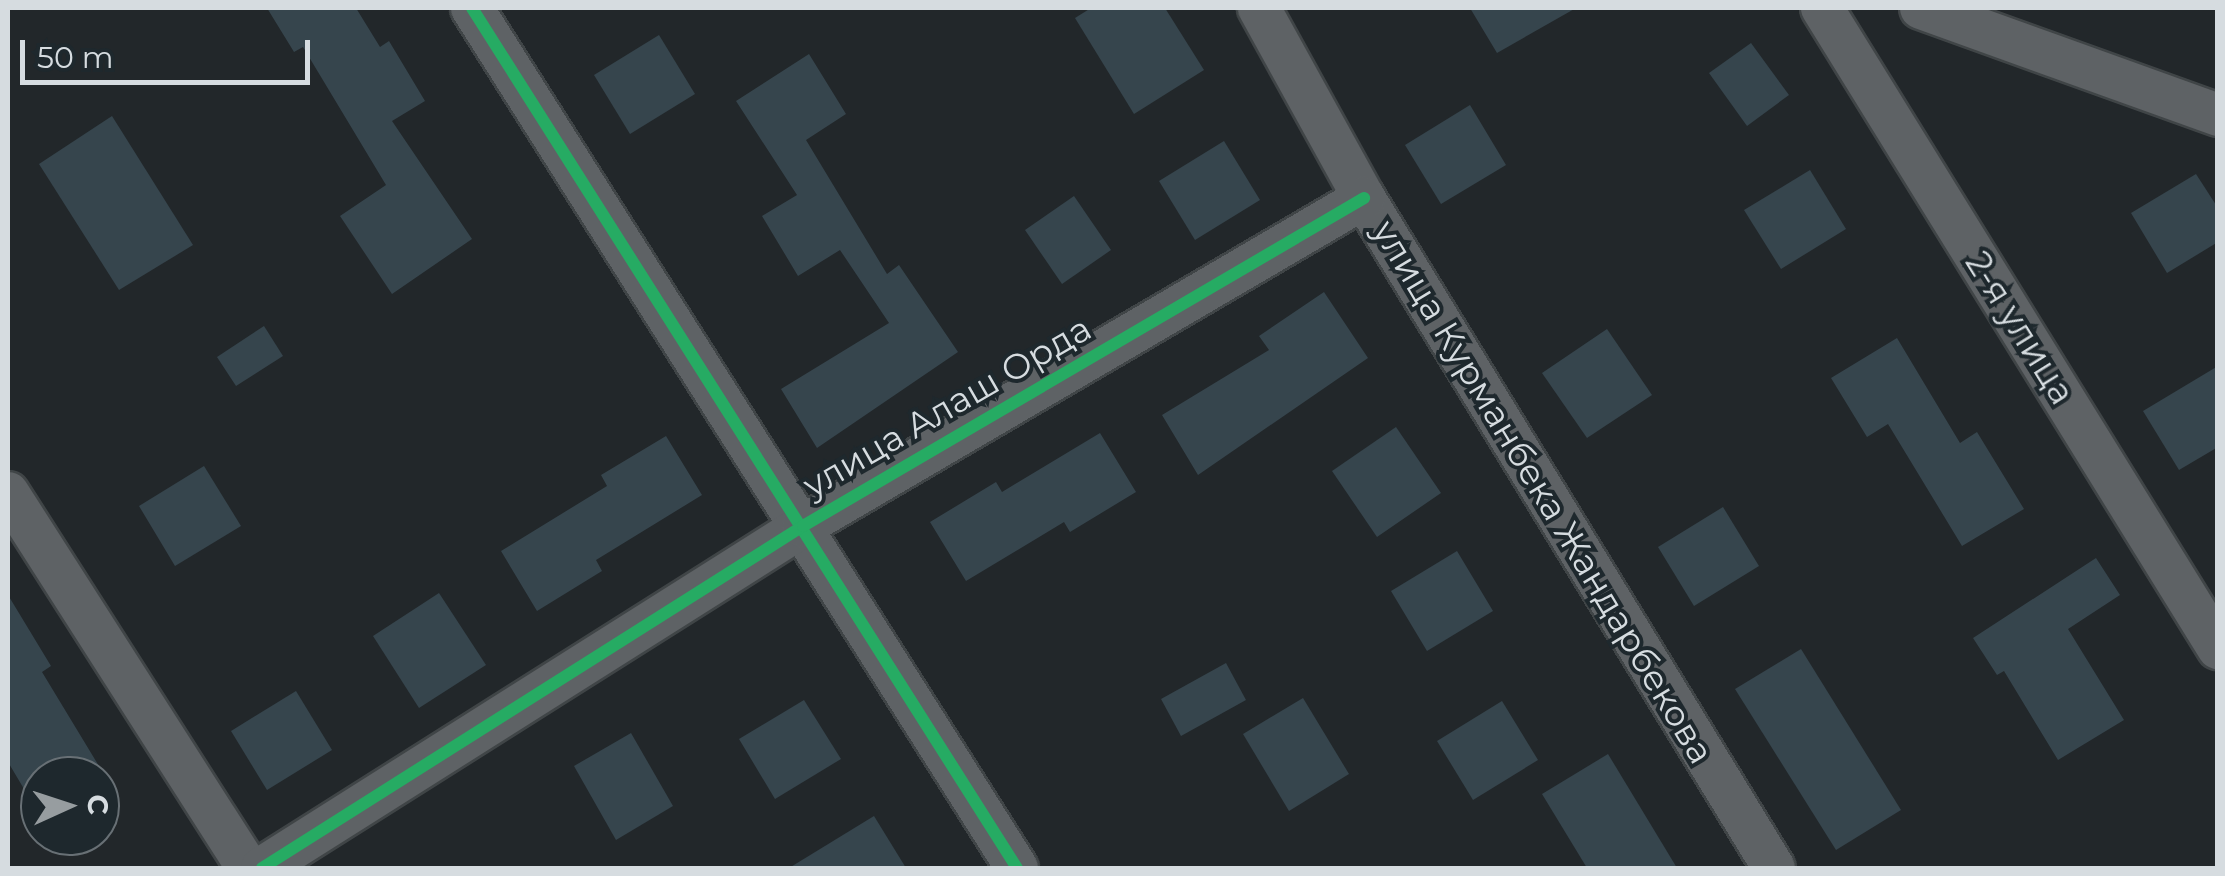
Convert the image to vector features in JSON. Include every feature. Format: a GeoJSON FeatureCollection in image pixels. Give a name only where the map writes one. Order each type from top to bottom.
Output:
{"type":"FeatureCollection","features":[{"type":"Feature","properties":{"kind":"street"},"geometry":{"type":"LineString","coordinates":[[472,8],[1017,868]]}},
{"type":"Feature","properties":{"kind":"street","name":"улица Курманбека Жандарбекова"},"geometry":{"type":"LineString","coordinates":[[1259,8],[1364,198],[1774,868]]}},
{"type":"Feature","properties":{"kind":"street","name":"2-я улица"},"geometry":{"type":"LineString","coordinates":[[1822,8],[2218,648]]}},
{"type":"Feature","properties":{"kind":"street"},"geometry":{"type":"LineString","coordinates":[[1920,8],[2218,115]]}},
{"type":"Feature","properties":{"kind":"street","name":"улица Алаш Орда"},"geometry":{"type":"LineString","coordinates":[[262,868],[803,526],[1364,198]]}},
{"type":"Feature","properties":{"kind":"street"},"geometry":{"type":"LineString","coordinates":[[8,494],[248,868]]}},
{"type":"Feature","properties":{"kind":"building"},"geometry":{"type":"Polygon","coordinates":[[[267,8],[356,8],[380,47],[389,41],[425,101],[392,121],[472,239],[392,294],[340,216],[386,185],[303,47],[294,52],[267,8]]]}},
{"type":"Feature","properties":{"kind":"building"},"geometry":{"type":"Polygon","coordinates":[[[1091,8],[1165,8],[1204,70],[1134,114],[1075,18],[1091,8]]]}},
{"type":"Feature","properties":{"kind":"building"},"geometry":{"type":"Polygon","coordinates":[[[1470,8],[1576,8],[1497,53],[1470,8]]]}},
{"type":"Feature","properties":{"kind":"building"},"geometry":{"type":"Polygon","coordinates":[[[659,35],[695,94],[630,134],[594,75],[659,35]]]}},
{"type":"Feature","properties":{"kind":"building"},"geometry":{"type":"Polygon","coordinates":[[[1751,43],[1789,95],[1747,126],[1709,73],[1751,43]]]}},
{"type":"Feature","properties":{"kind":"building"},"geometry":{"type":"Polygon","coordinates":[[[809,54],[846,114],[806,140],[887,274],[899,265],[958,352],[817,448],[781,389],[889,323],[840,250],[798,276],[762,216],[797,195],[736,101],[809,54]]]}},
{"type":"Feature","properties":{"kind":"building"},"geometry":{"type":"Polygon","coordinates":[[[1470,105],[1506,165],[1441,204],[1405,145],[1470,105]]]}},
{"type":"Feature","properties":{"kind":"building"},"geometry":{"type":"Polygon","coordinates":[[[112,116],[193,245],[119,290],[39,164],[112,116]]]}},
{"type":"Feature","properties":{"kind":"building"},"geometry":{"type":"Polygon","coordinates":[[[1224,141],[1260,200],[1195,240],[1159,181],[1224,141]]]}},
{"type":"Feature","properties":{"kind":"building"},"geometry":{"type":"Polygon","coordinates":[[[1810,170],[1846,229],[1781,269],[1744,210],[1810,170]]]}},
{"type":"Feature","properties":{"kind":"building"},"geometry":{"type":"Polygon","coordinates":[[[2196,174],[2218,208],[2218,242],[2167,273],[2131,213],[2196,174]]]}},
{"type":"Feature","properties":{"kind":"building"},"geometry":{"type":"Polygon","coordinates":[[[1074,196],[1111,250],[1062,284],[1025,230],[1074,196]]]}},
{"type":"Feature","properties":{"kind":"building"},"geometry":{"type":"Polygon","coordinates":[[[1324,292],[1368,358],[1198,475],[1162,415],[1269,350],[1259,336],[1324,292]]]}},
{"type":"Feature","properties":{"kind":"building"},"geometry":{"type":"Polygon","coordinates":[[[264,326],[283,356],[236,386],[217,357],[264,326]]]}},
{"type":"Feature","properties":{"kind":"building"},"geometry":{"type":"Polygon","coordinates":[[[1607,329],[1652,395],[1587,438],[1542,373],[1607,329]]]}},
{"type":"Feature","properties":{"kind":"building"},"geometry":{"type":"Polygon","coordinates":[[[1897,338],[1960,443],[1977,432],[2024,509],[1962,546],[1888,424],[1867,437],[1831,378],[1897,338]]]}},
{"type":"Feature","properties":{"kind":"building"},"geometry":{"type":"Polygon","coordinates":[[[2218,366],[2218,447],[2179,470],[2143,411],[2218,366]]]}},
{"type":"Feature","properties":{"kind":"building"},"geometry":{"type":"Polygon","coordinates":[[[1396,427],[1441,493],[1377,537],[1332,471],[1396,427]]]}},
{"type":"Feature","properties":{"kind":"building"},"geometry":{"type":"Polygon","coordinates":[[[1100,433],[1136,492],[1070,532],[1064,522],[966,581],[930,522],[996,482],[1002,492],[1100,433]]]}},
{"type":"Feature","properties":{"kind":"building"},"geometry":{"type":"Polygon","coordinates":[[[666,436],[702,495],[596,560],[602,571],[537,611],[501,551],[607,486],[601,475],[666,436]]]}},
{"type":"Feature","properties":{"kind":"building"},"geometry":{"type":"Polygon","coordinates":[[[204,466],[241,526],[175,566],[139,506],[204,466]]]}},
{"type":"Feature","properties":{"kind":"building"},"geometry":{"type":"Polygon","coordinates":[[[1723,507],[1759,566],[1694,606],[1658,547],[1723,507]]]}},
{"type":"Feature","properties":{"kind":"building"},"geometry":{"type":"Polygon","coordinates":[[[1457,551],[1493,611],[1427,651],[1391,591],[1457,551]]]}},
{"type":"Feature","properties":{"kind":"building"},"geometry":{"type":"Polygon","coordinates":[[[2096,558],[2120,595],[2068,629],[2124,720],[2058,760],[2004,671],[1997,675],[1973,638],[2096,558]]]}},
{"type":"Feature","properties":{"kind":"building"},"geometry":{"type":"Polygon","coordinates":[[[439,593],[486,665],[419,708],[373,636],[439,593]]]}},
{"type":"Feature","properties":{"kind":"building"},"geometry":{"type":"Polygon","coordinates":[[[8,595],[51,666],[42,672],[93,756],[20,756],[20,782],[8,762],[8,595]]]}},
{"type":"Feature","properties":{"kind":"building"},"geometry":{"type":"Polygon","coordinates":[[[1801,649],[1901,810],[1836,850],[1735,689],[1801,649]]]}},
{"type":"Feature","properties":{"kind":"building"},"geometry":{"type":"Polygon","coordinates":[[[1226,663],[1246,700],[1181,736],[1161,699],[1226,663]]]}},
{"type":"Feature","properties":{"kind":"building"},"geometry":{"type":"Polygon","coordinates":[[[296,691],[332,750],[267,790],[231,731],[296,691]]]}},
{"type":"Feature","properties":{"kind":"building"},"geometry":{"type":"Polygon","coordinates":[[[1303,698],[1349,774],[1289,811],[1243,734],[1303,698]]]}},
{"type":"Feature","properties":{"kind":"building"},"geometry":{"type":"Polygon","coordinates":[[[804,700],[841,759],[775,799],[739,739],[804,700]]]}},
{"type":"Feature","properties":{"kind":"building"},"geometry":{"type":"Polygon","coordinates":[[[1502,701],[1538,760],[1473,800],[1437,741],[1502,701]]]}},
{"type":"Feature","properties":{"kind":"building"},"geometry":{"type":"Polygon","coordinates":[[[631,733],[673,806],[616,840],[574,766],[631,733]]]}},
{"type":"Feature","properties":{"kind":"building"},"geometry":{"type":"Polygon","coordinates":[[[1608,754],[1677,868],[1587,868],[1542,794],[1608,754]]]}},
{"type":"Feature","properties":{"kind":"building"},"geometry":{"type":"Polygon","coordinates":[[[874,816],[906,868],[789,868],[874,816]]]}},
{"type":"Feature","properties":{"kind":"cycle path"},"geometry":{"type":"LineString","coordinates":[[472,8],[1017,868]]}},
{"type":"Feature","properties":{"kind":"cycle path"},"geometry":{"type":"LineString","coordinates":[[262,868],[803,526],[1364,198]]}}]}
